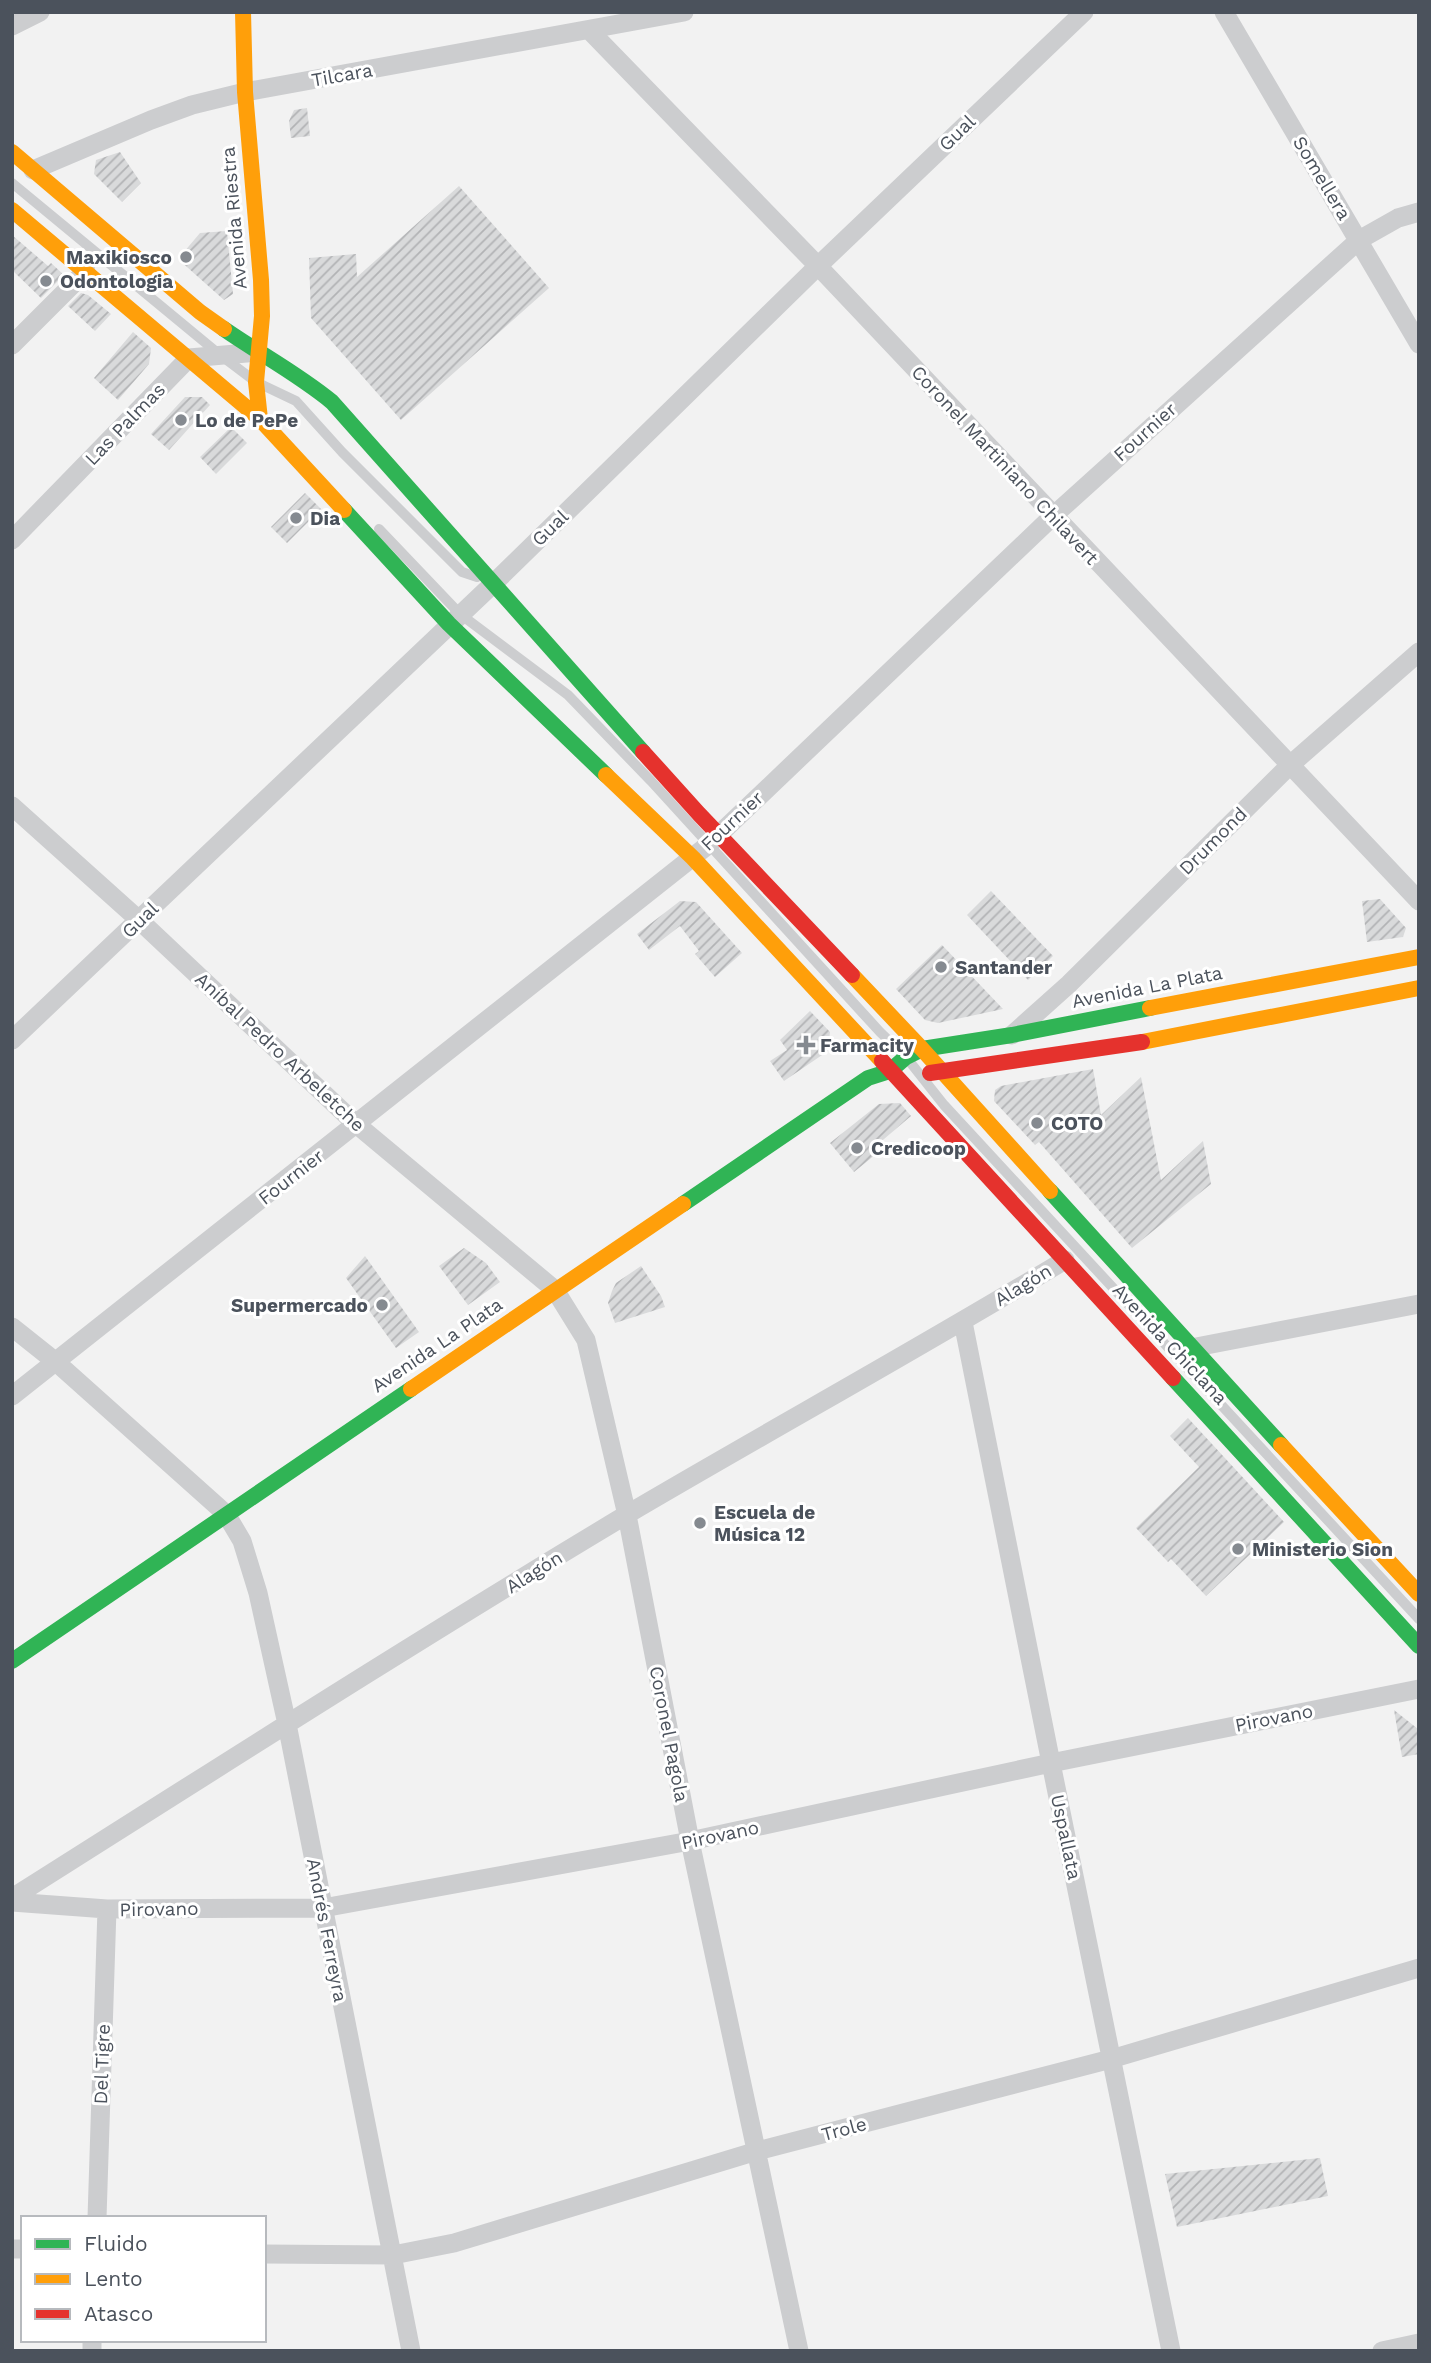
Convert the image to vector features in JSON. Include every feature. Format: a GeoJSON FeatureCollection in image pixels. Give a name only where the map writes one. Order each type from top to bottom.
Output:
{"type":"FeatureCollection","features":[{"type":"Feature","properties":{"kind":"main road","name":"Avenida Riestra"},"geometry":{"type":"LineString","coordinates":[[243,12],[245,92],[261,280],[262,316],[256,382],[260,419]]}},
{"type":"Feature","properties":{"kind":"main road"},"geometry":{"type":"LineString","coordinates":[[12,152],[200,312],[258,352],[303,378],[332,402],[494,583],[707,846]]}},
{"type":"Feature","properties":{"kind":"main road","name":"Tilcara"},"geometry":{"type":"LineString","coordinates":[[12,182],[33,170]]}},
{"type":"Feature","properties":{"kind":"main road"},"geometry":{"type":"LineString","coordinates":[[12,210],[260,419],[455,619],[707,846]]}},
{"type":"Feature","properties":{"kind":"main road","name":"Avenida Chiclana"},"geometry":{"type":"LineString","coordinates":[[707,846],[922,1049],[1191,1348],[1419,1594]]}},
{"type":"Feature","properties":{"kind":"main road","name":"Avenida Chiclana"},"geometry":{"type":"LineString","coordinates":[[707,846],[890,1071],[1419,1646]]}},
{"type":"Feature","properties":{"kind":"main road","name":"Avenida La Plata"},"geometry":{"type":"LineString","coordinates":[[12,1661],[555,1290],[868,1079],[890,1071],[906,1057],[922,1049],[1012,1035],[1419,957]]}},
{"type":"Feature","properties":{"kind":"main road","name":"Avenida La Plata"},"geometry":{"type":"LineString","coordinates":[[890,1071],[943,1072],[1143,1042],[1419,988]]}},
{"type":"Feature","properties":{"kind":"street"},"geometry":{"type":"LineString","coordinates":[[12,26],[40,12]]}},
{"type":"Feature","properties":{"kind":"street","name":"Tilcara"},"geometry":{"type":"LineString","coordinates":[[33,170],[191,105],[245,92],[684,12]]}},
{"type":"Feature","properties":{"kind":"street","name":"Gual"},"geometry":{"type":"LineString","coordinates":[[12,1040],[494,583],[818,266],[1084,12]]}},
{"type":"Feature","properties":{"kind":"street","name":"Somellera"},"geometry":{"type":"LineString","coordinates":[[1224,12],[1419,344]]}},
{"type":"Feature","properties":{"kind":"street","name":"Coronel Martiniano Chilavert"},"geometry":{"type":"LineString","coordinates":[[590,31],[818,266],[1419,901]]}},
{"type":"Feature","properties":{"kind":"street","name":"Fournier"},"geometry":{"type":"LineString","coordinates":[[12,1396],[707,846],[1053,516],[1359,240],[1398,218],[1419,212]]}},
{"type":"Feature","properties":{"kind":"street"},"geometry":{"type":"LineString","coordinates":[[12,345],[86,271]]}},
{"type":"Feature","properties":{"kind":"street"},"geometry":{"type":"LineString","coordinates":[[189,358],[258,352]]}},
{"type":"Feature","properties":{"kind":"street","name":"Las Palmas"},"geometry":{"type":"LineString","coordinates":[[12,540],[189,358]]}},
{"type":"Feature","properties":{"kind":"street","name":"Drumond"},"geometry":{"type":"LineString","coordinates":[[1012,1035],[1069,984],[1289,766],[1419,652]]}},
{"type":"Feature","properties":{"kind":"street","name":"Aníbal Pedro Arbeletche"},"geometry":{"type":"LineString","coordinates":[[12,806],[139,920],[356,1124],[555,1290]]}},
{"type":"Feature","properties":{"kind":"street","name":"Alagón"},"geometry":{"type":"LineString","coordinates":[[12,1900],[286,1724],[626,1515],[963,1322],[1065,1260]]}},
{"type":"Feature","properties":{"kind":"street","name":"Coronel Pagola"},"geometry":{"type":"LineString","coordinates":[[555,1290],[586,1340],[626,1515],[690,1841],[799,2351]]}},
{"type":"Feature","properties":{"kind":"street"},"geometry":{"type":"LineString","coordinates":[[1191,1348],[1419,1304]]}},
{"type":"Feature","properties":{"kind":"street","name":"Uspallata"},"geometry":{"type":"LineString","coordinates":[[963,1322],[1171,2351]]}},
{"type":"Feature","properties":{"kind":"street","name":"Andrés Ferreyra"},"geometry":{"type":"LineString","coordinates":[[12,1327],[56,1362],[226,1514],[242,1541],[258,1593],[286,1724],[411,2351]]}},
{"type":"Feature","properties":{"kind":"street","name":"Pirovano"},"geometry":{"type":"LineString","coordinates":[[12,1900],[107,1909],[323,1908],[690,1841],[1051,1763],[1419,1689]]}},
{"type":"Feature","properties":{"kind":"street","name":"Del Tigre"},"geometry":{"type":"LineString","coordinates":[[97,2216],[107,1909]]}},
{"type":"Feature","properties":{"kind":"street","name":"Trole"},"geometry":{"type":"LineString","coordinates":[[266,2254],[393,2255],[454,2243],[757,2151],[1111,2059],[1419,1968]]}},
{"type":"Feature","properties":{"kind":"street"},"geometry":{"type":"LineString","coordinates":[[1382,2351],[1419,2343]]}},
{"type":"Feature","properties":{"kind":"lane"},"geometry":{"type":"LineString","coordinates":[[12,182],[219,354],[256,382],[296,401],[342,452],[462,572],[494,583]]}},
{"type":"Feature","properties":{"kind":"lane"},"geometry":{"type":"LineString","coordinates":[[256,382],[269,405]]}},
{"type":"Feature","properties":{"kind":"lane"},"geometry":{"type":"LineString","coordinates":[[282,428],[310,457]]}},
{"type":"Feature","properties":{"kind":"lane"},"geometry":{"type":"LineString","coordinates":[[374,524],[455,619],[568,695],[651,781],[707,846],[906,1057],[963,1126],[1419,1619]]}},
{"type":"Feature","properties":{"kind":"building"},"geometry":{"type":"Polygon","coordinates":[[[307,108],[310,136],[291,138],[289,121],[294,110],[307,108]]]}},
{"type":"Feature","properties":{"kind":"building"},"geometry":{"type":"Polygon","coordinates":[[[120,152],[141,183],[122,202],[94,174],[96,160],[120,152]]]}},
{"type":"Feature","properties":{"kind":"building"},"geometry":{"type":"Polygon","coordinates":[[[459,186],[549,288],[401,420],[311,318],[309,258],[356,254],[357,277],[459,186]]]}},
{"type":"Feature","properties":{"kind":"building"},"geometry":{"type":"Polygon","coordinates":[[[227,231],[233,294],[224,300],[178,259],[200,233],[227,231]]]}},
{"type":"Feature","properties":{"kind":"building"},"geometry":{"type":"Polygon","coordinates":[[[12,235],[48,266],[51,263],[64,275],[41,298],[12,270],[12,235]]]}},
{"type":"Feature","properties":{"kind":"building"},"geometry":{"type":"Polygon","coordinates":[[[81,293],[88,295],[111,314],[95,331],[68,306],[81,293]]]}},
{"type":"Feature","properties":{"kind":"building"},"geometry":{"type":"Polygon","coordinates":[[[133,332],[151,348],[149,364],[118,400],[94,378],[133,332]]]}},
{"type":"Feature","properties":{"kind":"building","name":"Lo de PePe"},"geometry":{"type":"Polygon","coordinates":[[[185,397],[202,397],[210,405],[169,450],[151,434],[185,397]]]}},
{"type":"Feature","properties":{"kind":"building"},"geometry":{"type":"Polygon","coordinates":[[[231,427],[247,443],[216,474],[200,457],[231,427]]]}},
{"type":"Feature","properties":{"kind":"building","name":"Dia"},"geometry":{"type":"Polygon","coordinates":[[[305,493],[321,509],[287,543],[271,527],[305,493]]]}},
{"type":"Feature","properties":{"kind":"building"},"geometry":{"type":"Polygon","coordinates":[[[991,891],[1053,956],[1028,980],[967,915],[991,891]]]}},
{"type":"Feature","properties":{"kind":"building"},"geometry":{"type":"Polygon","coordinates":[[[1380,899],[1406,928],[1403,937],[1367,942],[1362,901],[1380,899]]]}},
{"type":"Feature","properties":{"kind":"building"},"geometry":{"type":"Polygon","coordinates":[[[680,901],[696,902],[742,953],[715,977],[695,954],[699,951],[680,926],[649,950],[637,934],[680,901]]]}},
{"type":"Feature","properties":{"kind":"building","name":"Santander"},"geometry":{"type":"Polygon","coordinates":[[[942,945],[1003,1009],[938,1023],[925,1020],[896,989],[942,945]]]}},
{"type":"Feature","properties":{"kind":"building","name":"Farmacity"},"geometry":{"type":"Polygon","coordinates":[[[810,1011],[830,1032],[828,1051],[784,1081],[770,1061],[787,1050],[780,1040],[810,1011]]]}},
{"type":"Feature","properties":{"kind":"building"},"geometry":{"type":"Polygon","coordinates":[[[1093,1069],[1101,1115],[1141,1077],[1161,1180],[1203,1141],[1211,1184],[1132,1248],[1039,1142],[1035,1145],[994,1101],[995,1090],[1001,1086],[1093,1069]]]}},
{"type":"Feature","properties":{"kind":"building"},"geometry":{"type":"Polygon","coordinates":[[[900,1103],[911,1116],[877,1145],[881,1150],[854,1172],[830,1143],[879,1104],[900,1103]]]}},
{"type":"Feature","properties":{"kind":"building"},"geometry":{"type":"Polygon","coordinates":[[[464,1248],[486,1263],[500,1282],[468,1305],[439,1266],[464,1248]]]}},
{"type":"Feature","properties":{"kind":"building","name":"Supermercado"},"geometry":{"type":"Polygon","coordinates":[[[365,1256],[419,1332],[396,1348],[346,1278],[365,1256]]]}},
{"type":"Feature","properties":{"kind":"building"},"geometry":{"type":"Polygon","coordinates":[[[641,1266],[661,1296],[665,1307],[615,1323],[608,1303],[612,1291],[616,1283],[641,1266]]]}},
{"type":"Feature","properties":{"kind":"building"},"geometry":{"type":"Polygon","coordinates":[[[1188,1418],[1284,1522],[1206,1596],[1171,1559],[1168,1562],[1136,1528],[1199,1467],[1170,1436],[1188,1418]]]}},
{"type":"Feature","properties":{"kind":"building"},"geometry":{"type":"Polygon","coordinates":[[[1394,1710],[1418,1729],[1419,1754],[1402,1757],[1394,1710]]]}},
{"type":"Feature","properties":{"kind":"building"},"geometry":{"type":"Polygon","coordinates":[[[1320,2158],[1328,2196],[1177,2227],[1165,2174],[1320,2158]]]}},
{"type":"Feature","properties":{"kind":"traffic: fast"},"geometry":{"type":"LineString","coordinates":[[224,329],[332,402],[643,752]]}},
{"type":"Feature","properties":{"kind":"traffic: fast"},"geometry":{"type":"LineString","coordinates":[[344,510],[449,624],[606,775]]}},
{"type":"Feature","properties":{"kind":"traffic: fast"},"geometry":{"type":"LineString","coordinates":[[683,1204],[868,1078],[890,1071],[906,1057],[922,1049],[1012,1035],[1150,1008]]}},
{"type":"Feature","properties":{"kind":"traffic: fast"},"geometry":{"type":"LineString","coordinates":[[1050,1191],[1281,1445]]}},
{"type":"Feature","properties":{"kind":"traffic: fast"},"geometry":{"type":"LineString","coordinates":[[1173,1378],[1419,1646]]}},
{"type":"Feature","properties":{"kind":"traffic: fast"},"geometry":{"type":"LineString","coordinates":[[12,1661],[411,1389]]}},
{"type":"Feature","properties":{"kind":"traffic: slow"},"geometry":{"type":"LineString","coordinates":[[243,12],[245,92],[261,280],[262,316],[256,382],[260,419]]}},
{"type":"Feature","properties":{"kind":"traffic: slow"},"geometry":{"type":"LineString","coordinates":[[12,152],[200,312],[224,329]]}},
{"type":"Feature","properties":{"kind":"traffic: slow"},"geometry":{"type":"LineString","coordinates":[[12,210],[260,419],[344,510]]}},
{"type":"Feature","properties":{"kind":"traffic: slow"},"geometry":{"type":"LineString","coordinates":[[606,775],[693,858],[882,1061]]}},
{"type":"Feature","properties":{"kind":"traffic: slow"},"geometry":{"type":"LineString","coordinates":[[1150,1008],[1419,957]]}},
{"type":"Feature","properties":{"kind":"traffic: slow"},"geometry":{"type":"LineString","coordinates":[[852,975],[1050,1191]]}},
{"type":"Feature","properties":{"kind":"traffic: slow"},"geometry":{"type":"LineString","coordinates":[[1142,1042],[1419,988]]}},
{"type":"Feature","properties":{"kind":"traffic: slow"},"geometry":{"type":"LineString","coordinates":[[411,1389],[683,1204]]}},
{"type":"Feature","properties":{"kind":"traffic: slow"},"geometry":{"type":"LineString","coordinates":[[1281,1445],[1419,1594]]}},
{"type":"Feature","properties":{"kind":"traffic: jam"},"geometry":{"type":"LineString","coordinates":[[643,752],[852,975]]}},
{"type":"Feature","properties":{"kind":"traffic: jam"},"geometry":{"type":"LineString","coordinates":[[930,1073],[1142,1042]]}},
{"type":"Feature","properties":{"kind":"traffic: jam"},"geometry":{"type":"LineString","coordinates":[[882,1061],[1173,1378]]}},
{"type":"Feature","properties":{"kind":"place","name":"Maxikiosco"},"geometry":{"type":"Point","coordinates":[186,257]}},
{"type":"Feature","properties":{"kind":"place","name":"Odontologia"},"geometry":{"type":"Point","coordinates":[46,281]}},
{"type":"Feature","properties":{"kind":"place","name":"Lo de PePe"},"geometry":{"type":"Point","coordinates":[181,420]}},
{"type":"Feature","properties":{"kind":"place","name":"Dia"},"geometry":{"type":"Point","coordinates":[296,518]}},
{"type":"Feature","properties":{"kind":"place","name":"Santander"},"geometry":{"type":"Point","coordinates":[941,967]}},
{"type":"Feature","properties":{"kind":"place","name":"Farmacity"},"geometry":{"type":"Point","coordinates":[806,1045]}},
{"type":"Feature","properties":{"kind":"place","name":"COTO"},"geometry":{"type":"Point","coordinates":[1037,1123]}},
{"type":"Feature","properties":{"kind":"place","name":"Credicoop"},"geometry":{"type":"Point","coordinates":[857,1148]}},
{"type":"Feature","properties":{"kind":"place","name":"Supermercado"},"geometry":{"type":"Point","coordinates":[382,1305]}},
{"type":"Feature","properties":{"kind":"place","name":"Escuela de Música 12"},"geometry":{"type":"Point","coordinates":[700,1523]}},
{"type":"Feature","properties":{"kind":"place","name":"Ministerio Sion"},"geometry":{"type":"Point","coordinates":[1238,1549]}}]}
